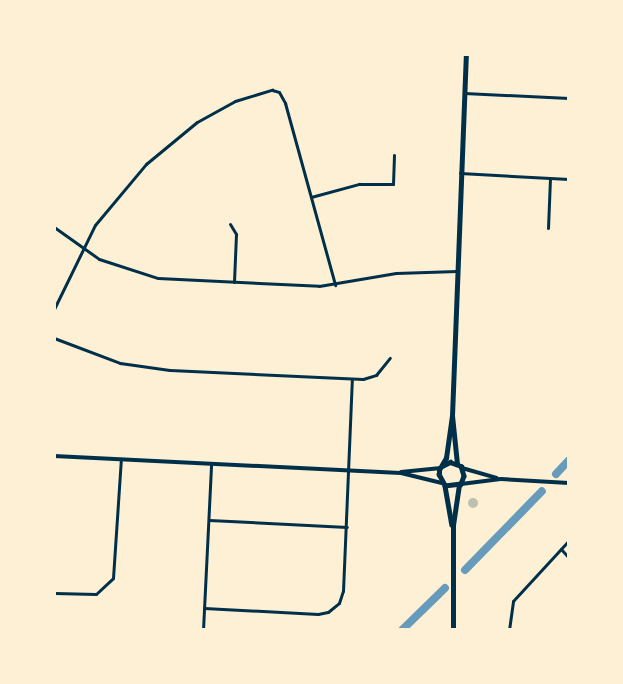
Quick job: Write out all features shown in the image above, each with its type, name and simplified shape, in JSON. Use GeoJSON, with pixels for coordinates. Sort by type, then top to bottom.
{"type":"FeatureCollection","features":[{"type":"Feature","properties":{"kind":"main road"},"geometry":{"type":"LineString","coordinates":[[453,630],[453,525],[462,468],[458,464],[452,416],[466,54]]}},
{"type":"Feature","properties":{"kind":"main road"},"geometry":{"type":"LineString","coordinates":[[452,416],[441,467],[453,525]]}},
{"type":"Feature","properties":{"kind":"main road"},"geometry":{"type":"LineString","coordinates":[[441,467],[458,464]]}},
{"type":"Feature","properties":{"kind":"main road"},"geometry":{"type":"LineString","coordinates":[[443,484],[460,485]]}},
{"type":"Feature","properties":{"kind":"street"},"geometry":{"type":"LineString","coordinates":[[54,309],[81,248],[118,194],[164,147],[235,101],[264,92],[279,92],[335,285]]}},
{"type":"Feature","properties":{"kind":"street"},"geometry":{"type":"LineString","coordinates":[[464,93],[569,98]]}},
{"type":"Feature","properties":{"kind":"street"},"geometry":{"type":"LineString","coordinates":[[311,197],[359,184],[393,184],[394,155]]}},
{"type":"Feature","properties":{"kind":"street"},"geometry":{"type":"LineString","coordinates":[[460,173],[569,179]]}},
{"type":"Feature","properties":{"kind":"street"},"geometry":{"type":"LineString","coordinates":[[548,228],[550,178]]}},
{"type":"Feature","properties":{"kind":"street"},"geometry":{"type":"LineString","coordinates":[[230,224],[236,234],[234,282]]}},
{"type":"Feature","properties":{"kind":"street"},"geometry":{"type":"LineString","coordinates":[[54,227],[81,248],[112,266],[143,275],[234,282],[335,285],[396,273],[457,271]]}},
{"type":"Feature","properties":{"kind":"street"},"geometry":{"type":"LineString","coordinates":[[54,338],[88,353],[138,367],[352,379],[376,375],[390,358]]}},
{"type":"Feature","properties":{"kind":"street"},"geometry":{"type":"LineString","coordinates":[[204,608],[318,614],[336,607],[343,591],[352,379]]}},
{"type":"Feature","properties":{"kind":"street"},"geometry":{"type":"LineString","coordinates":[[54,456],[401,473],[443,484]]}},
{"type":"Feature","properties":{"kind":"street"},"geometry":{"type":"LineString","coordinates":[[54,593],[96,594],[106,588],[115,572],[121,459]]}},
{"type":"Feature","properties":{"kind":"street"},"geometry":{"type":"LineString","coordinates":[[203,630],[211,463]]}},
{"type":"Feature","properties":{"kind":"street"},"geometry":{"type":"LineString","coordinates":[[401,473],[441,467]]}},
{"type":"Feature","properties":{"kind":"street"},"geometry":{"type":"LineString","coordinates":[[462,468],[501,479]]}},
{"type":"Feature","properties":{"kind":"street"},"geometry":{"type":"LineString","coordinates":[[460,485],[501,479],[569,483]]}},
{"type":"Feature","properties":{"kind":"street"},"geometry":{"type":"LineString","coordinates":[[209,520],[347,527]]}},
{"type":"Feature","properties":{"kind":"street"},"geometry":{"type":"LineString","coordinates":[[509,630],[513,601],[569,540]]}},
{"type":"Feature","properties":{"kind":"street"},"geometry":{"type":"LineString","coordinates":[[561,549],[569,558]]}},
{"type":"Feature","properties":{"kind":"building"},"geometry":{"type":"Polygon","coordinates":[[[473,498],[478,503],[473,508],[468,503],[473,498]]]}},
{"type":"Feature","properties":{"kind":"waterway"},"geometry":{"type":"LineString","coordinates":[[556,474],[569,460]]}},
{"type":"Feature","properties":{"kind":"waterway"},"geometry":{"type":"LineString","coordinates":[[465,570],[542,491]]}},
{"type":"Feature","properties":{"kind":"waterway"},"geometry":{"type":"LineString","coordinates":[[402,630],[445,588]]}}]}
